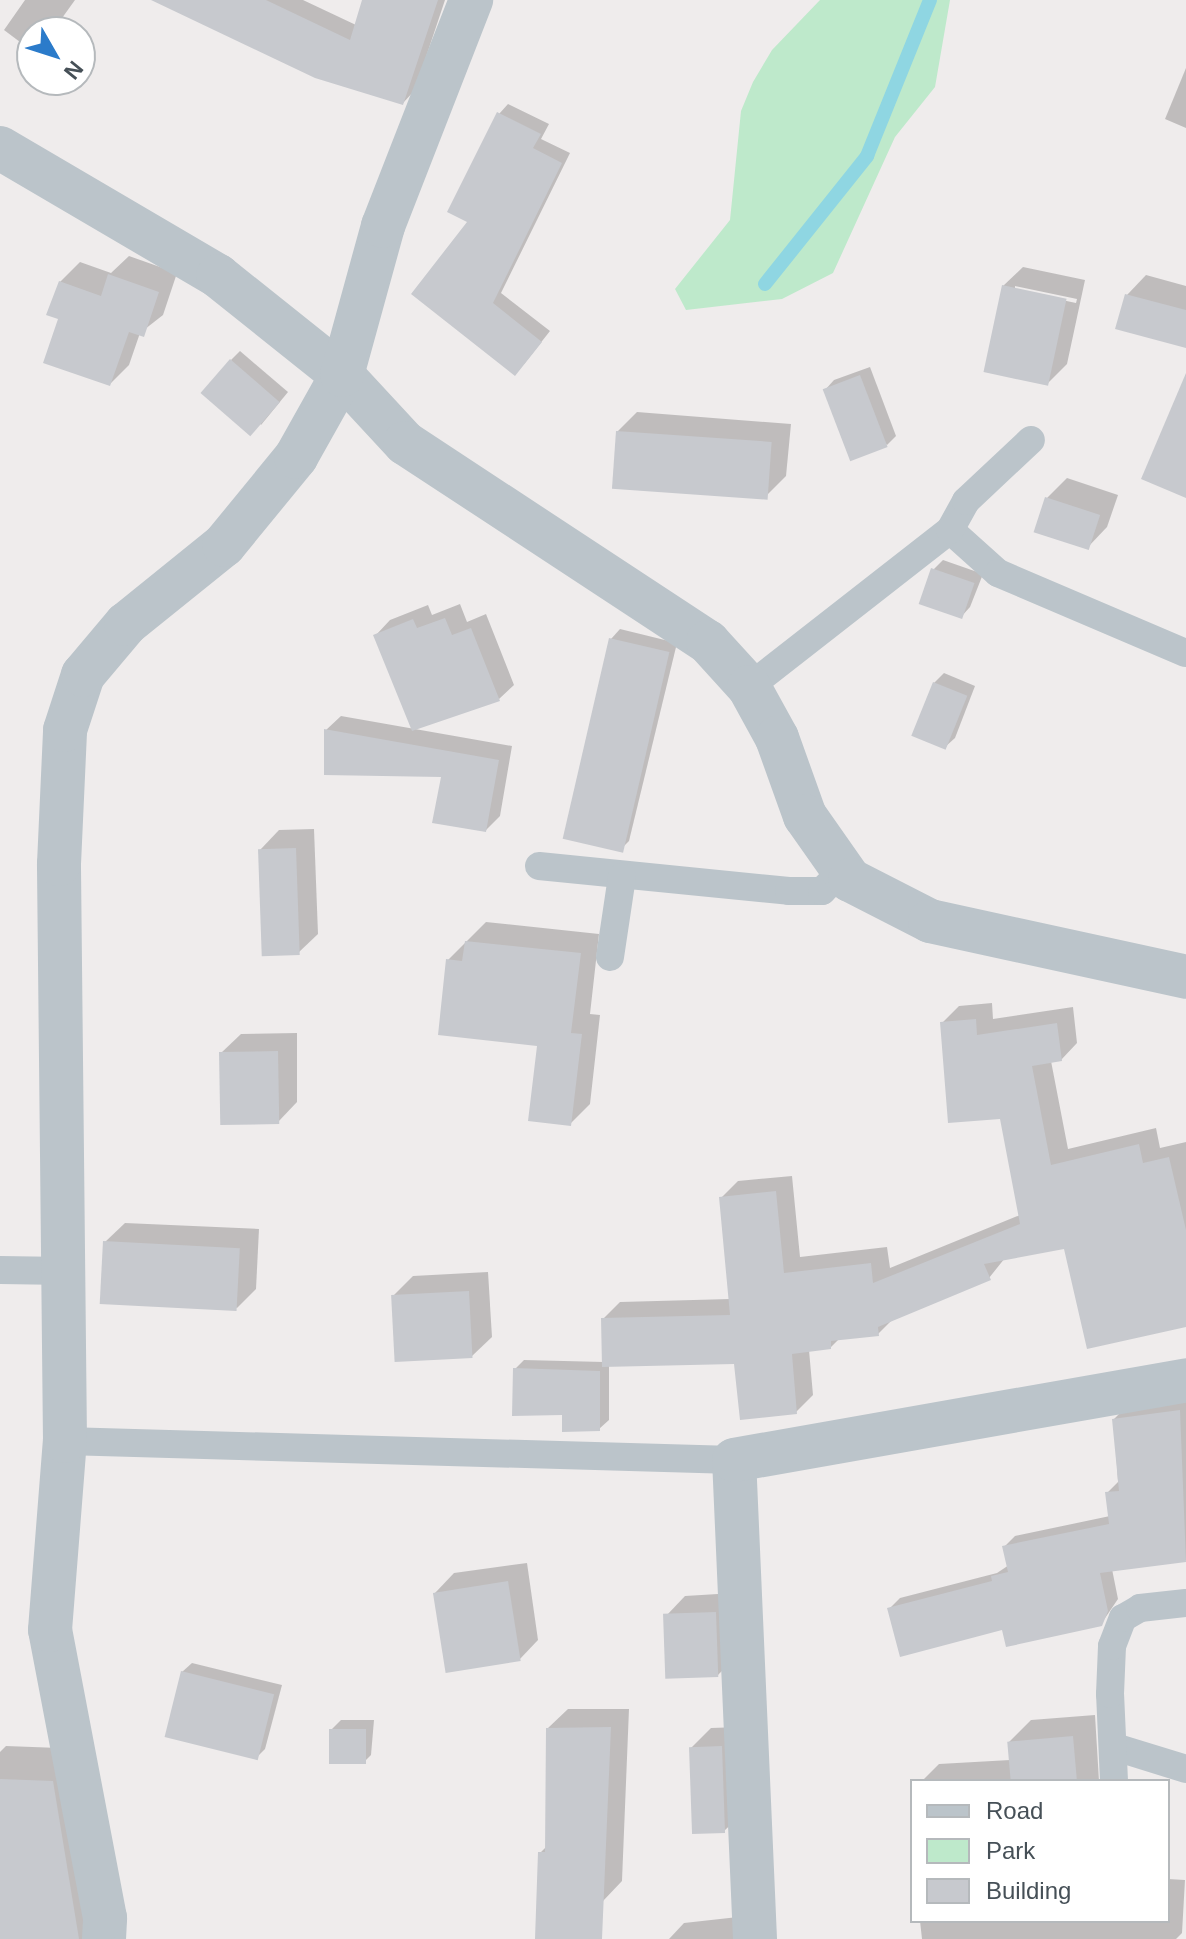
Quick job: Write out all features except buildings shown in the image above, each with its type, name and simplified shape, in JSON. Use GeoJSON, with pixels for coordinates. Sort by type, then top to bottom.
{"type":"FeatureCollection","features":[{"type":"Feature","properties":{"kind":"street"},"geometry":{"type":"LineString","coordinates":[[104,1939],[105,1918],[50,1630],[65,1441],[66,1271],[59,1062],[65,730],[83,675],[126,624],[224,545],[261,503],[296,457],[342,375],[383,226],[471,0]]}},
{"type":"Feature","properties":{"kind":"street"},"geometry":{"type":"LineString","coordinates":[[0,148],[218,276],[342,375],[405,443],[708,642],[749,687],[777,738],[805,816],[850,880],[930,921],[1186,977]]}},
{"type":"Feature","properties":{"kind":"street"},"geometry":{"type":"LineString","coordinates":[[755,1939],[734,1460],[1186,1380]]}},
{"type":"Feature","properties":{"kind":"lane"},"geometry":{"type":"LineString","coordinates":[[749,687],[950,530],[966,501],[1031,440]]}},
{"type":"Feature","properties":{"kind":"lane"},"geometry":{"type":"LineString","coordinates":[[950,530],[998,573],[1186,653]]}},
{"type":"Feature","properties":{"kind":"lane"},"geometry":{"type":"LineString","coordinates":[[539,866],[622,877],[822,891],[843,870]]}},
{"type":"Feature","properties":{"kind":"lane"},"geometry":{"type":"LineString","coordinates":[[610,957],[622,877]]}},
{"type":"Feature","properties":{"kind":"lane"},"geometry":{"type":"LineString","coordinates":[[0,1270],[66,1271]]}},
{"type":"Feature","properties":{"kind":"lane"},"geometry":{"type":"LineString","coordinates":[[65,1441],[734,1460]]}},
{"type":"Feature","properties":{"kind":"lane"},"geometry":{"type":"LineString","coordinates":[[1114,1779],[1112,1646],[1123,1618],[1140,1608],[1186,1603]]}},
{"type":"Feature","properties":{"kind":"lane"},"geometry":{"type":"LineString","coordinates":[[1115,1747],[1186,1769]]}},
{"type":"Feature","properties":{"kind":"green space"},"geometry":{"type":"Polygon","coordinates":[[[820,0],[950,0],[935,87],[895,137],[833,273],[782,299],[686,310],[675,289],[730,220],[741,111],[753,82],[772,50],[820,0]]]}},
{"type":"Feature","properties":{"kind":"waterway"},"geometry":{"type":"LineString","coordinates":[[765,284],[867,156],[930,0]]}}]}
